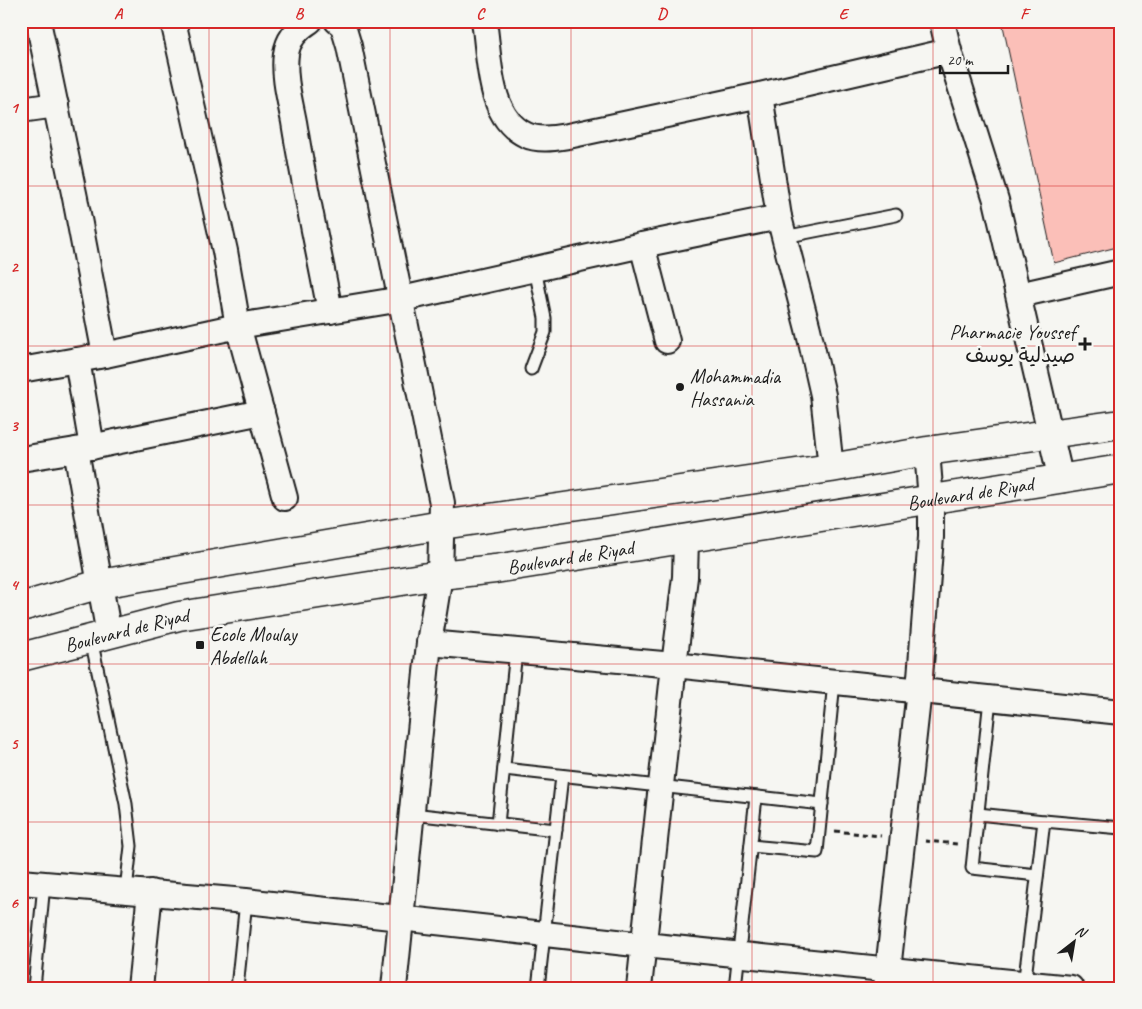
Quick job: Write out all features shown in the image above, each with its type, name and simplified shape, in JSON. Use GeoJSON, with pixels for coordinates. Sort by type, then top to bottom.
{"type":"FeatureCollection","features":[{"type":"Feature","properties":{"kind":"main road"},"geometry":{"type":"LineString","coordinates":[[21,607],[100,584],[442,525],[1121,424]]}},
{"type":"Feature","properties":{"kind":"main road","name":"Boulevard de Riyad"},"geometry":{"type":"LineString","coordinates":[[21,657],[180,616],[440,575],[495,569],[1121,469]]}},
{"type":"Feature","properties":{"kind":"street"},"geometry":{"type":"LineString","coordinates":[[38,21],[105,355]]}},
{"type":"Feature","properties":{"kind":"street"},"geometry":{"type":"LineString","coordinates":[[173,21],[225,251],[238,326],[285,498]]}},
{"type":"Feature","properties":{"kind":"street"},"geometry":{"type":"LineString","coordinates":[[310,21],[301,26],[290,39],[286,54],[286,75],[299,153],[330,311]]}},
{"type":"Feature","properties":{"kind":"street"},"geometry":{"type":"LineString","coordinates":[[337,21],[343,26],[349,46],[442,502],[440,575],[430,643],[394,988]]}},
{"type":"Feature","properties":{"kind":"street"},"geometry":{"type":"LineString","coordinates":[[484,21],[491,78],[496,100],[511,125],[527,136],[547,139],[760,96],[949,51]]}},
{"type":"Feature","properties":{"kind":"street"},"geometry":{"type":"LineString","coordinates":[[942,21],[949,51],[996,200],[1061,480]]}},
{"type":"Feature","properties":{"kind":"street"},"geometry":{"type":"LineString","coordinates":[[760,96],[782,227],[823,395],[831,468]]}},
{"type":"Feature","properties":{"kind":"street"},"geometry":{"type":"LineString","coordinates":[[21,110],[56,105]]}},
{"type":"Feature","properties":{"kind":"street"},"geometry":{"type":"LineString","coordinates":[[21,370],[105,355],[238,326],[402,299],[642,245],[782,227]]}},
{"type":"Feature","properties":{"kind":"street"},"geometry":{"type":"LineString","coordinates":[[642,245],[667,340]]}},
{"type":"Feature","properties":{"kind":"street"},"geometry":{"type":"LineString","coordinates":[[1019,295],[1121,272]]}},
{"type":"Feature","properties":{"kind":"street"},"geometry":{"type":"LineString","coordinates":[[77,360],[84,449],[100,584],[100,637]]}},
{"type":"Feature","properties":{"kind":"street"},"geometry":{"type":"LineString","coordinates":[[21,459],[84,449],[262,412]]}},
{"type":"Feature","properties":{"kind":"street"},"geometry":{"type":"LineString","coordinates":[[887,979],[919,690],[931,537],[931,500],[927,452]]}},
{"type":"Feature","properties":{"kind":"street"},"geometry":{"type":"LineString","coordinates":[[640,988],[685,577],[686,539]]}},
{"type":"Feature","properties":{"kind":"street"},"geometry":{"type":"LineString","coordinates":[[430,643],[674,665],[1121,712]]}},
{"type":"Feature","properties":{"kind":"street"},"geometry":{"type":"LineString","coordinates":[[33,883],[246,901],[739,955],[887,979],[1071,988]]}},
{"type":"Feature","properties":{"kind":"street"},"geometry":{"type":"LineString","coordinates":[[140,988],[150,892]]}},
{"type":"Feature","properties":{"kind":"lane"},"geometry":{"type":"LineString","coordinates":[[782,227],[896,215]]}},
{"type":"Feature","properties":{"kind":"lane"},"geometry":{"type":"LineString","coordinates":[[531,369],[545,332],[545,318],[535,269]]}},
{"type":"Feature","properties":{"kind":"lane"},"geometry":{"type":"LineString","coordinates":[[100,637],[131,846],[126,890]]}},
{"type":"Feature","properties":{"kind":"lane"},"geometry":{"type":"LineString","coordinates":[[498,824],[516,651]]}},
{"type":"Feature","properties":{"kind":"lane"},"geometry":{"type":"LineString","coordinates":[[751,846],[817,852],[834,682]]}},
{"type":"Feature","properties":{"kind":"lane"},"geometry":{"type":"LineString","coordinates":[[990,699],[972,868],[1037,876]]}},
{"type":"Feature","properties":{"kind":"lane"},"geometry":{"type":"LineString","coordinates":[[504,769],[822,804]]}},
{"type":"Feature","properties":{"kind":"lane"},"geometry":{"type":"LineString","coordinates":[[538,988],[562,776]]}},
{"type":"Feature","properties":{"kind":"lane"},"geometry":{"type":"LineString","coordinates":[[735,988],[756,797]]}},
{"type":"Feature","properties":{"kind":"lane"},"geometry":{"type":"LineString","coordinates":[[412,814],[556,830]]}},
{"type":"Feature","properties":{"kind":"lane"},"geometry":{"type":"LineString","coordinates":[[978,814],[1121,828]]}},
{"type":"Feature","properties":{"kind":"lane"},"geometry":{"type":"LineString","coordinates":[[1024,985],[1044,821]]}},
{"type":"Feature","properties":{"kind":"lane"},"geometry":{"type":"LineString","coordinates":[[33,883],[34,988]]}},
{"type":"Feature","properties":{"kind":"lane"},"geometry":{"type":"LineString","coordinates":[[237,988],[246,901]]}},
{"type":"Feature","properties":{"kind":"building"},"geometry":{"type":"Polygon","coordinates":[[[1002,21],[1121,21],[1121,246],[1054,263],[1002,21]]]}},
{"type":"Feature","properties":{"kind":"place","name":"Pharmacie Youssef صيدلية يوسف"},"geometry":{"type":"Point","coordinates":[1085,344]}},
{"type":"Feature","properties":{"kind":"place","name":"Mohammadia Hassania"},"geometry":{"type":"Point","coordinates":[680,387]}},
{"type":"Feature","properties":{"kind":"place","name":"Ecole Moulay Abdellah"},"geometry":{"type":"Point","coordinates":[200,645]}}]}
